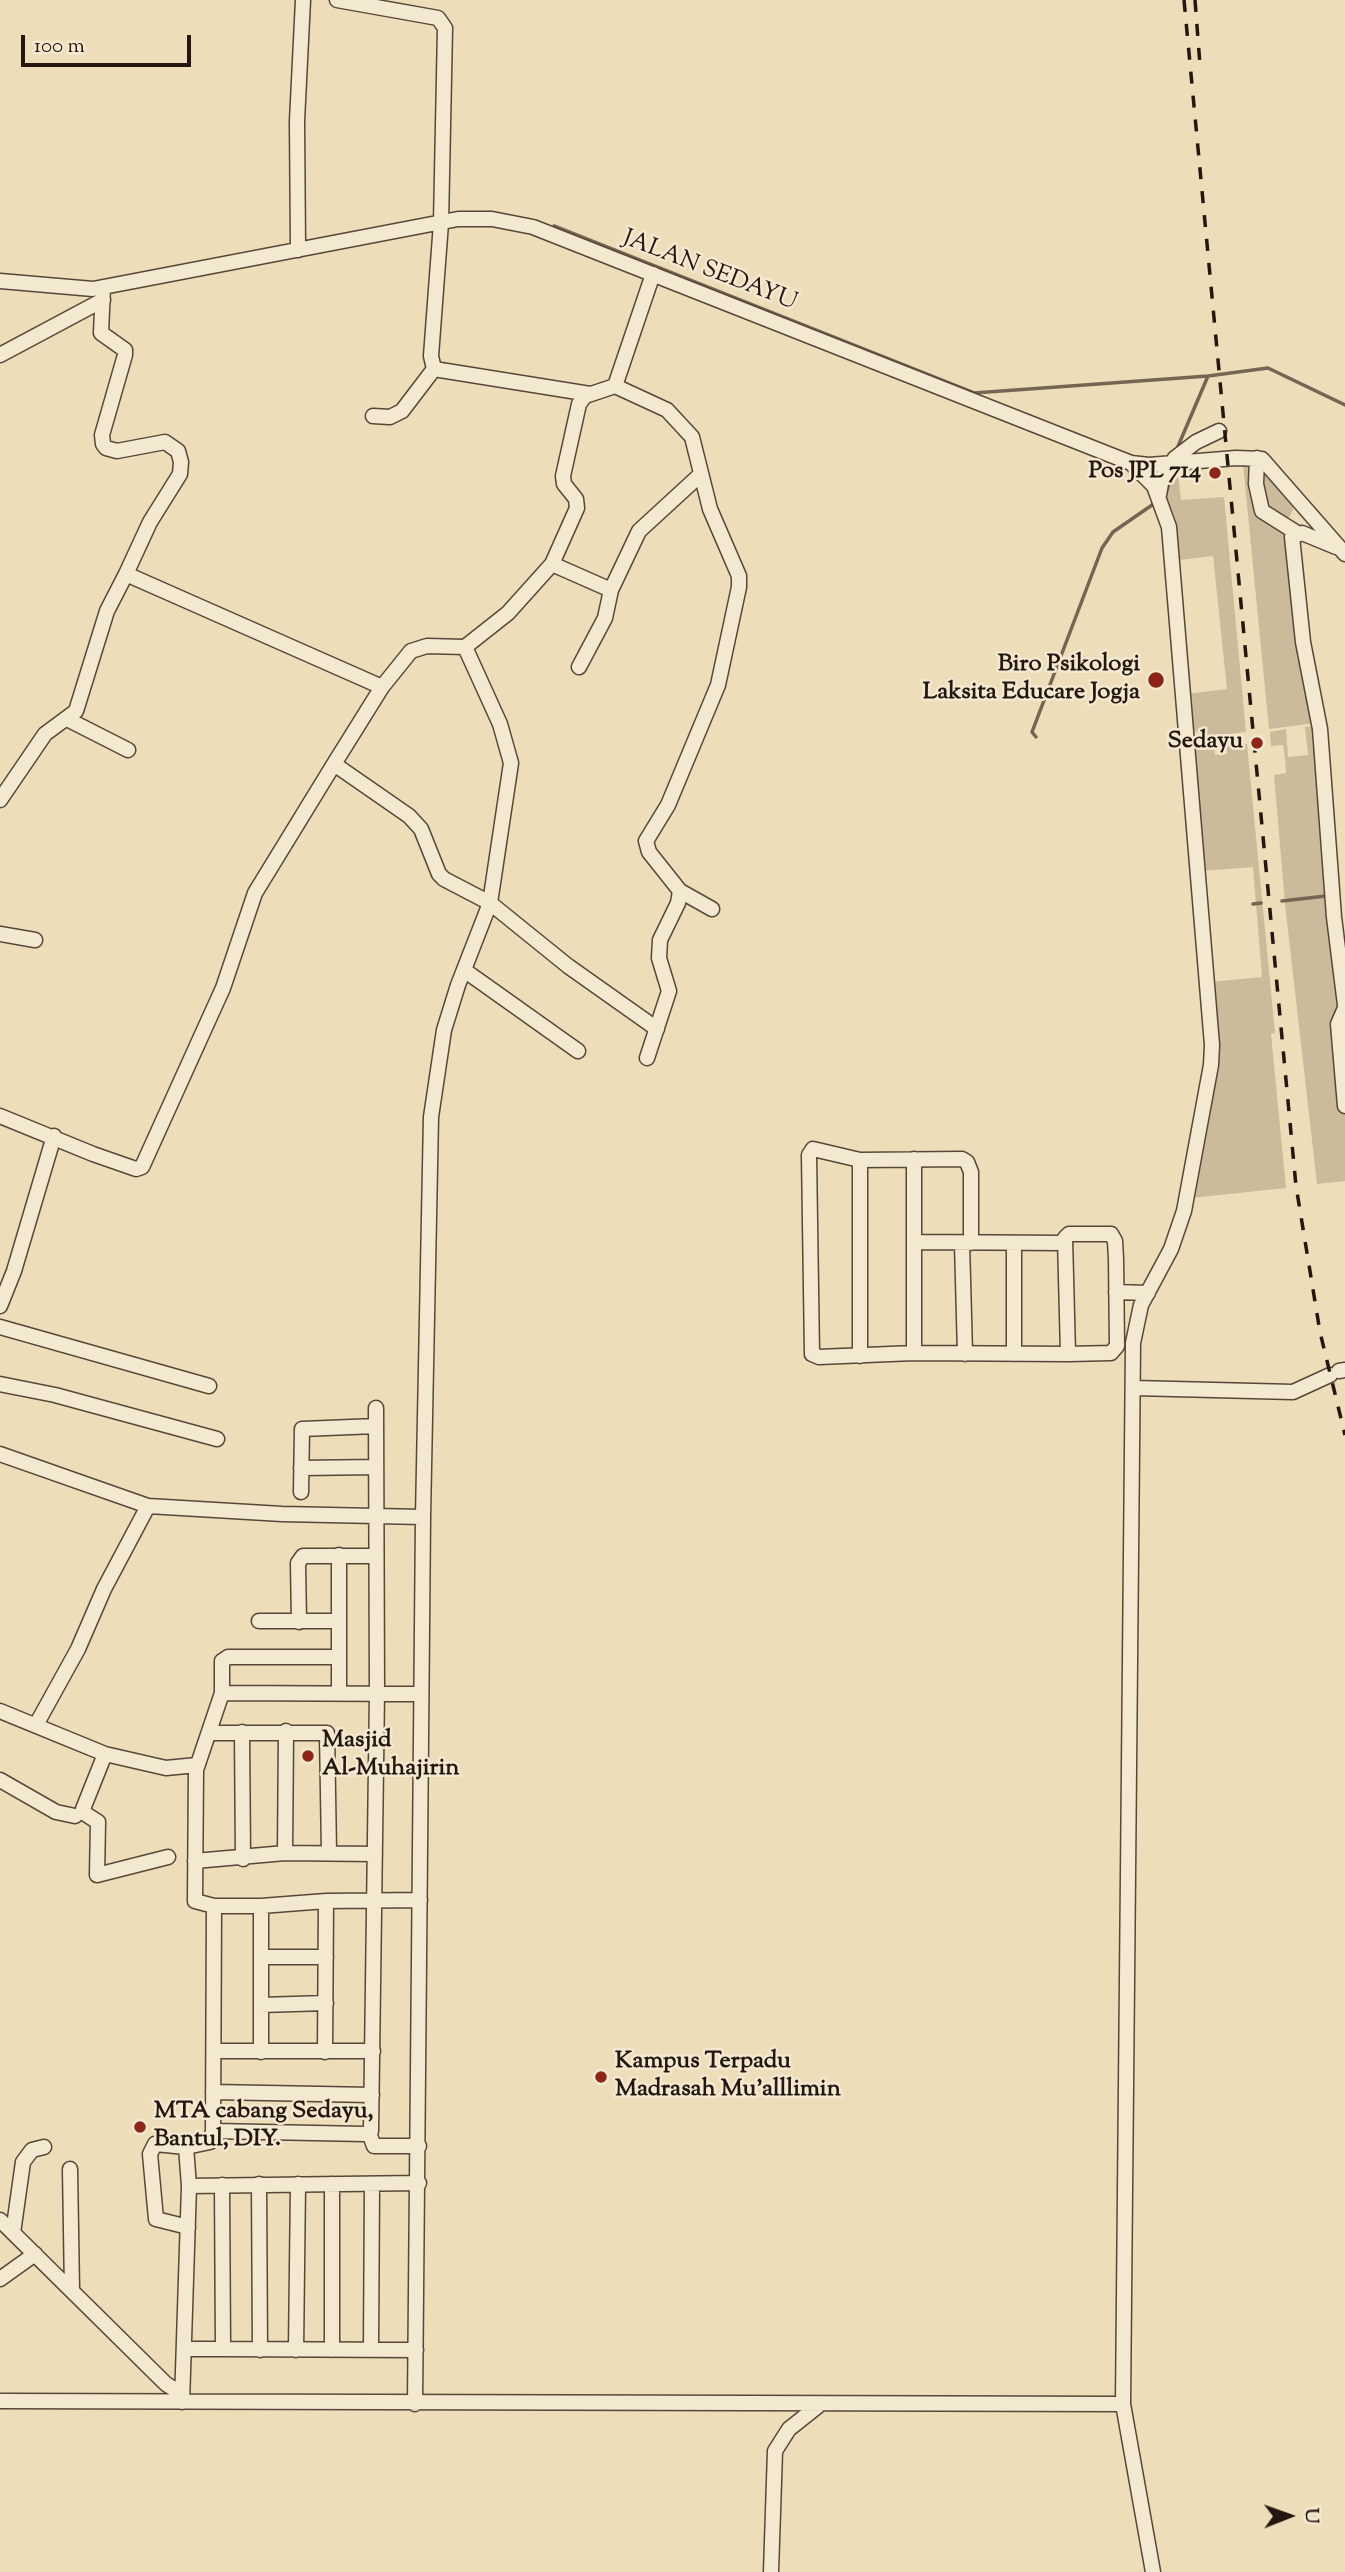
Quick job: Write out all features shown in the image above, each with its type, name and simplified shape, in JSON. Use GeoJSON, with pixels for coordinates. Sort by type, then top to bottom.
{"type":"FeatureCollection","features":[{"type":"Feature","properties":{"kind":"street"},"geometry":{"type":"LineString","coordinates":[[298,250],[297,121],[303,0]]}},
{"type":"Feature","properties":{"kind":"street"},"geometry":{"type":"LineString","coordinates":[[337,0],[438,18],[445,28],[441,223],[431,356],[434,369]]}},
{"type":"Feature","properties":{"kind":"street","name":"JALAN SEDAYU"},"geometry":{"type":"LineString","coordinates":[[0,281],[103,293],[298,250],[441,223],[484,218],[533,227],[1130,463],[1170,464],[1257,458]]}},
{"type":"Feature","properties":{"kind":"street"},"geometry":{"type":"LineString","coordinates":[[615,386],[653,274]]}},
{"type":"Feature","properties":{"kind":"street"},"geometry":{"type":"LineString","coordinates":[[0,355],[103,293]]}},
{"type":"Feature","properties":{"kind":"street"},"geometry":{"type":"LineString","coordinates":[[0,800],[44,734],[76,711],[107,611],[150,522],[180,474],[178,451],[165,442],[117,451],[106,449],[103,444],[102,435],[125,352],[101,333],[103,293]]}},
{"type":"Feature","properties":{"kind":"street"},"geometry":{"type":"LineString","coordinates":[[434,369],[590,394]]}},
{"type":"Feature","properties":{"kind":"street"},"geometry":{"type":"LineString","coordinates":[[373,416],[390,417],[402,411],[434,369]]}},
{"type":"Feature","properties":{"kind":"street"},"geometry":{"type":"LineString","coordinates":[[0,1116],[136,1169],[145,1164],[223,988],[255,893],[382,687],[415,649],[469,643],[508,613],[552,564],[577,508],[576,499],[564,484],[563,476],[579,404],[590,394],[615,386],[667,410],[681,422],[697,450],[700,475],[710,509],[739,576],[739,594],[718,685],[668,806],[646,841],[649,852],[680,891],[712,909]]}},
{"type":"Feature","properties":{"kind":"street"},"geometry":{"type":"LineString","coordinates":[[1159,495],[1162,478],[1170,464],[1188,448],[1219,431]]}},
{"type":"Feature","properties":{"kind":"street"},"geometry":{"type":"LineString","coordinates":[[1257,458],[1269,465],[1343,551],[1308,534],[1297,533],[1262,511],[1256,484],[1257,458]]}},
{"type":"Feature","properties":{"kind":"street"},"geometry":{"type":"LineString","coordinates":[[1130,463],[1149,478],[1159,495],[1169,527],[1212,1045],[1211,1065],[1184,1211],[1171,1249],[1138,1315],[1133,1343],[1123,2404],[1153,2572]]}},
{"type":"Feature","properties":{"kind":"street"},"geometry":{"type":"LineString","coordinates":[[579,667],[606,618],[611,590],[639,531],[700,475]]}},
{"type":"Feature","properties":{"kind":"street"},"geometry":{"type":"LineString","coordinates":[[1297,533],[1292,544],[1303,642],[1320,729],[1334,916],[1345,1007],[1338,1024],[1345,1106]]}},
{"type":"Feature","properties":{"kind":"street"},"geometry":{"type":"LineString","coordinates":[[552,564],[611,590]]}},
{"type":"Feature","properties":{"kind":"street"},"geometry":{"type":"LineString","coordinates":[[127,573],[382,687]]}},
{"type":"Feature","properties":{"kind":"street"},"geometry":{"type":"LineString","coordinates":[[415,2404],[423,1517],[432,1102],[444,1030],[491,903],[511,763],[500,724],[469,643]]}},
{"type":"Feature","properties":{"kind":"street"},"geometry":{"type":"LineString","coordinates":[[67,719],[128,750]]}},
{"type":"Feature","properties":{"kind":"street"},"geometry":{"type":"LineString","coordinates":[[334,764],[409,816],[421,829],[439,874],[491,903],[568,966],[651,1026]]}},
{"type":"Feature","properties":{"kind":"street"},"geometry":{"type":"LineString","coordinates":[[648,1058],[651,1026],[669,991],[659,958],[660,940],[678,903],[680,891]]}},
{"type":"Feature","properties":{"kind":"street"},"geometry":{"type":"LineString","coordinates":[[0,934],[35,940]]}},
{"type":"Feature","properties":{"kind":"street"},"geometry":{"type":"LineString","coordinates":[[464,970],[578,1051]]}},
{"type":"Feature","properties":{"kind":"street"},"geometry":{"type":"LineString","coordinates":[[0,1306],[14,1271],[54,1136]]}},
{"type":"Feature","properties":{"kind":"street"},"geometry":{"type":"LineString","coordinates":[[965,1354],[966,1242],[971,1172],[967,1162],[962,1159],[860,1160],[817,1149],[809,1155],[810,1349],[819,1357],[914,1353],[965,1354],[1014,1354],[1068,1354],[1106,1354],[1115,1350],[1116,1316],[1114,1237],[1107,1233],[1069,1234],[1064,1243],[1068,1354]]}},
{"type":"Feature","properties":{"kind":"street"},"geometry":{"type":"LineString","coordinates":[[914,1159],[914,1353]]}},
{"type":"Feature","properties":{"kind":"street"},"geometry":{"type":"LineString","coordinates":[[860,1160],[860,1356]]}},
{"type":"Feature","properties":{"kind":"street"},"geometry":{"type":"LineString","coordinates":[[914,1242],[1064,1243]]}},
{"type":"Feature","properties":{"kind":"street"},"geometry":{"type":"LineString","coordinates":[[1014,1243],[1014,1354]]}},
{"type":"Feature","properties":{"kind":"street"},"geometry":{"type":"LineString","coordinates":[[1116,1292],[1148,1293]]}},
{"type":"Feature","properties":{"kind":"street"},"geometry":{"type":"LineString","coordinates":[[1116,1316],[1138,1315]]}},
{"type":"Feature","properties":{"kind":"street"},"geometry":{"type":"LineString","coordinates":[[0,1327],[209,1386]]}},
{"type":"Feature","properties":{"kind":"street"},"geometry":{"type":"LineString","coordinates":[[1134,1388],[1293,1392],[1338,1372]]}},
{"type":"Feature","properties":{"kind":"street"},"geometry":{"type":"LineString","coordinates":[[0,1384],[55,1395],[218,1439]]}},
{"type":"Feature","properties":{"kind":"street"},"geometry":{"type":"LineString","coordinates":[[376,1408],[377,1693],[373,2052],[369,2133],[374,2146],[419,2146]]}},
{"type":"Feature","properties":{"kind":"street"},"geometry":{"type":"LineString","coordinates":[[302,1492],[301,1432],[305,1428],[376,1426]]}},
{"type":"Feature","properties":{"kind":"street"},"geometry":{"type":"LineString","coordinates":[[0,1454],[148,1506],[282,1514],[423,1517]]}},
{"type":"Feature","properties":{"kind":"street"},"geometry":{"type":"LineString","coordinates":[[301,1468],[376,1467]]}},
{"type":"Feature","properties":{"kind":"street"},"geometry":{"type":"LineString","coordinates":[[36,1725],[78,1649],[104,1589],[148,1506]]}},
{"type":"Feature","properties":{"kind":"street"},"geometry":{"type":"LineString","coordinates":[[299,1622],[300,1559],[307,1554],[376,1556]]}},
{"type":"Feature","properties":{"kind":"street"},"geometry":{"type":"LineString","coordinates":[[339,1555],[339,1692]]}},
{"type":"Feature","properties":{"kind":"street"},"geometry":{"type":"LineString","coordinates":[[259,1621],[338,1621]]}},
{"type":"Feature","properties":{"kind":"street"},"geometry":{"type":"LineString","coordinates":[[338,1657],[228,1657],[221,1665],[222,1693],[197,1765],[195,1900],[214,1906],[261,1906],[326,1901],[421,1900]]}},
{"type":"Feature","properties":{"kind":"street"},"geometry":{"type":"LineString","coordinates":[[222,1693],[421,1694]]}},
{"type":"Feature","properties":{"kind":"street"},"geometry":{"type":"LineString","coordinates":[[0,1711],[105,1754],[166,1769],[197,1765]]}},
{"type":"Feature","properties":{"kind":"street"},"geometry":{"type":"LineString","coordinates":[[210,1733],[286,1731],[325,1732],[329,1735],[329,1852]]}},
{"type":"Feature","properties":{"kind":"street"},"geometry":{"type":"LineString","coordinates":[[285,1853],[286,1731]]}},
{"type":"Feature","properties":{"kind":"street"},"geometry":{"type":"LineString","coordinates":[[242,1732],[243,1859]]}},
{"type":"Feature","properties":{"kind":"street"},"geometry":{"type":"LineString","coordinates":[[105,1754],[83,1812],[98,1822],[97,1875],[169,1857]]}},
{"type":"Feature","properties":{"kind":"street"},"geometry":{"type":"LineString","coordinates":[[0,1780],[56,1812],[75,1816]]}},
{"type":"Feature","properties":{"kind":"street"},"geometry":{"type":"LineString","coordinates":[[195,1861],[243,1859],[285,1853],[375,1854]]}},
{"type":"Feature","properties":{"kind":"street"},"geometry":{"type":"LineString","coordinates":[[325,2052],[326,1901]]}},
{"type":"Feature","properties":{"kind":"street"},"geometry":{"type":"LineString","coordinates":[[188,2227],[156,2220],[150,2154],[155,2144],[186,2147],[210,2142],[213,2131],[214,1906]]}},
{"type":"Feature","properties":{"kind":"street"},"geometry":{"type":"LineString","coordinates":[[261,1906],[261,2052]]}},
{"type":"Feature","properties":{"kind":"street"},"geometry":{"type":"LineString","coordinates":[[261,1957],[326,1957]]}},
{"type":"Feature","properties":{"kind":"street"},"geometry":{"type":"LineString","coordinates":[[261,2005],[326,2003]]}},
{"type":"Feature","properties":{"kind":"street"},"geometry":{"type":"LineString","coordinates":[[214,2051],[373,2052]]}},
{"type":"Feature","properties":{"kind":"street"},"geometry":{"type":"LineString","coordinates":[[213,2092],[372,2095]]}},
{"type":"Feature","properties":{"kind":"street"},"geometry":{"type":"LineString","coordinates":[[213,2131],[369,2133]]}},
{"type":"Feature","properties":{"kind":"street"},"geometry":{"type":"LineString","coordinates":[[13,2233],[23,2162],[32,2150],[44,2147]]}},
{"type":"Feature","properties":{"kind":"street"},"geometry":{"type":"LineString","coordinates":[[182,2398],[189,2186],[186,2147]]}},
{"type":"Feature","properties":{"kind":"street"},"geometry":{"type":"LineString","coordinates":[[70,2169],[72,2290]]}},
{"type":"Feature","properties":{"kind":"street"},"geometry":{"type":"LineString","coordinates":[[189,2186],[419,2183]]}},
{"type":"Feature","properties":{"kind":"street"},"geometry":{"type":"LineString","coordinates":[[259,2184],[260,2350]]}},
{"type":"Feature","properties":{"kind":"street"},"geometry":{"type":"LineString","coordinates":[[296,2350],[298,2184]]}},
{"type":"Feature","properties":{"kind":"street"},"geometry":{"type":"LineString","coordinates":[[331,2350],[332,2184]]}},
{"type":"Feature","properties":{"kind":"street"},"geometry":{"type":"LineString","coordinates":[[371,2349],[372,2184]]}},
{"type":"Feature","properties":{"kind":"street"},"geometry":{"type":"LineString","coordinates":[[222,2185],[223,2349]]}},
{"type":"Feature","properties":{"kind":"street"},"geometry":{"type":"LineString","coordinates":[[0,2220],[182,2398]]}},
{"type":"Feature","properties":{"kind":"street"},"geometry":{"type":"LineString","coordinates":[[0,2278],[34,2254]]}},
{"type":"Feature","properties":{"kind":"street"},"geometry":{"type":"LineString","coordinates":[[185,2349],[416,2350]]}},
{"type":"Feature","properties":{"kind":"street"},"geometry":{"type":"LineString","coordinates":[[0,2401],[182,2398],[415,2404],[1123,2404]]}},
{"type":"Feature","properties":{"kind":"street"},"geometry":{"type":"LineString","coordinates":[[771,2572],[775,2451],[789,2428],[817,2406]]}},
{"type":"Feature","properties":{"kind":"shaded area"},"geometry":{"type":"Polygon","coordinates":[[[1243,464],[1251,464],[1259,515],[1289,538],[1316,723],[1269,729],[1243,464]]]}},
{"type":"Feature","properties":{"kind":"shaded area"},"geometry":{"type":"Polygon","coordinates":[[[1260,467],[1296,504],[1286,523],[1267,508],[1260,467]]]}},
{"type":"Feature","properties":{"kind":"shaded area"},"geometry":{"type":"Polygon","coordinates":[[[1170,473],[1178,473],[1181,500],[1224,497],[1246,732],[1205,737],[1189,727],[1186,694],[1227,689],[1213,556],[1179,560],[1176,521],[1164,492],[1170,473]]]}},
{"type":"Feature","properties":{"kind":"shaded area"},"geometry":{"type":"Polygon","coordinates":[[[1316,726],[1345,1016],[1345,1181],[1317,1184],[1285,904],[1274,775],[1286,773],[1285,758],[1283,745],[1271,746],[1270,732],[1286,729],[1288,757],[1308,755],[1305,727],[1316,726]]]}},
{"type":"Feature","properties":{"kind":"shaded area"},"geometry":{"type":"Polygon","coordinates":[[[1213,739],[1215,755],[1227,754],[1226,746],[1247,744],[1275,1033],[1271,1034],[1286,1188],[1191,1198],[1215,1064],[1211,982],[1262,977],[1253,867],[1201,871],[1191,755],[1205,740],[1213,739]]]}},
{"type":"Feature","properties":{"kind":"waterway"},"geometry":{"type":"LineString","coordinates":[[554,226],[974,393],[1208,376],[1268,368],[1345,405]]}},
{"type":"Feature","properties":{"kind":"waterway"},"geometry":{"type":"LineString","coordinates":[[1176,451],[1208,376]]}},
{"type":"Feature","properties":{"kind":"waterway"},"geometry":{"type":"LineString","coordinates":[[1166,493],[1172,472]]}},
{"type":"Feature","properties":{"kind":"waterway"},"geometry":{"type":"LineString","coordinates":[[1036,737],[1032,732],[1102,548],[1113,532],[1155,503]]}},
{"type":"Feature","properties":{"kind":"waterway"},"geometry":{"type":"LineString","coordinates":[[1282,901],[1326,896]]}},
{"type":"Feature","properties":{"kind":"waterway"},"geometry":{"type":"LineString","coordinates":[[1253,904],[1261,903]]}},
{"type":"Feature","properties":{"kind":"railway"},"geometry":{"type":"LineString","coordinates":[[1184,0],[1296,1186],[1320,1332],[1345,1435]]}},
{"type":"Feature","properties":{"kind":"railway"},"geometry":{"type":"LineString","coordinates":[[1195,0],[1200,65]]}},
{"type":"Feature","properties":{"kind":"place","name":"Pos JPL 714"},"geometry":{"type":"Point","coordinates":[1215,473]}},
{"type":"Feature","properties":{"kind":"place","name":"Biro Psikologi Laksita Educare Jogja"},"geometry":{"type":"Point","coordinates":[1156,680]}},
{"type":"Feature","properties":{"kind":"place","name":"Sedayu"},"geometry":{"type":"Point","coordinates":[1257,743]}},
{"type":"Feature","properties":{"kind":"place","name":"Masjid Al-Muhajirin"},"geometry":{"type":"Point","coordinates":[308,1756]}},
{"type":"Feature","properties":{"kind":"place","name":"Kampus Terpadu Madrasah Mu'alllimin"},"geometry":{"type":"Point","coordinates":[601,2077]}},
{"type":"Feature","properties":{"kind":"place","name":"MTA cabang Sedayu, Bantul, DIY."},"geometry":{"type":"Point","coordinates":[140,2127]}}]}
